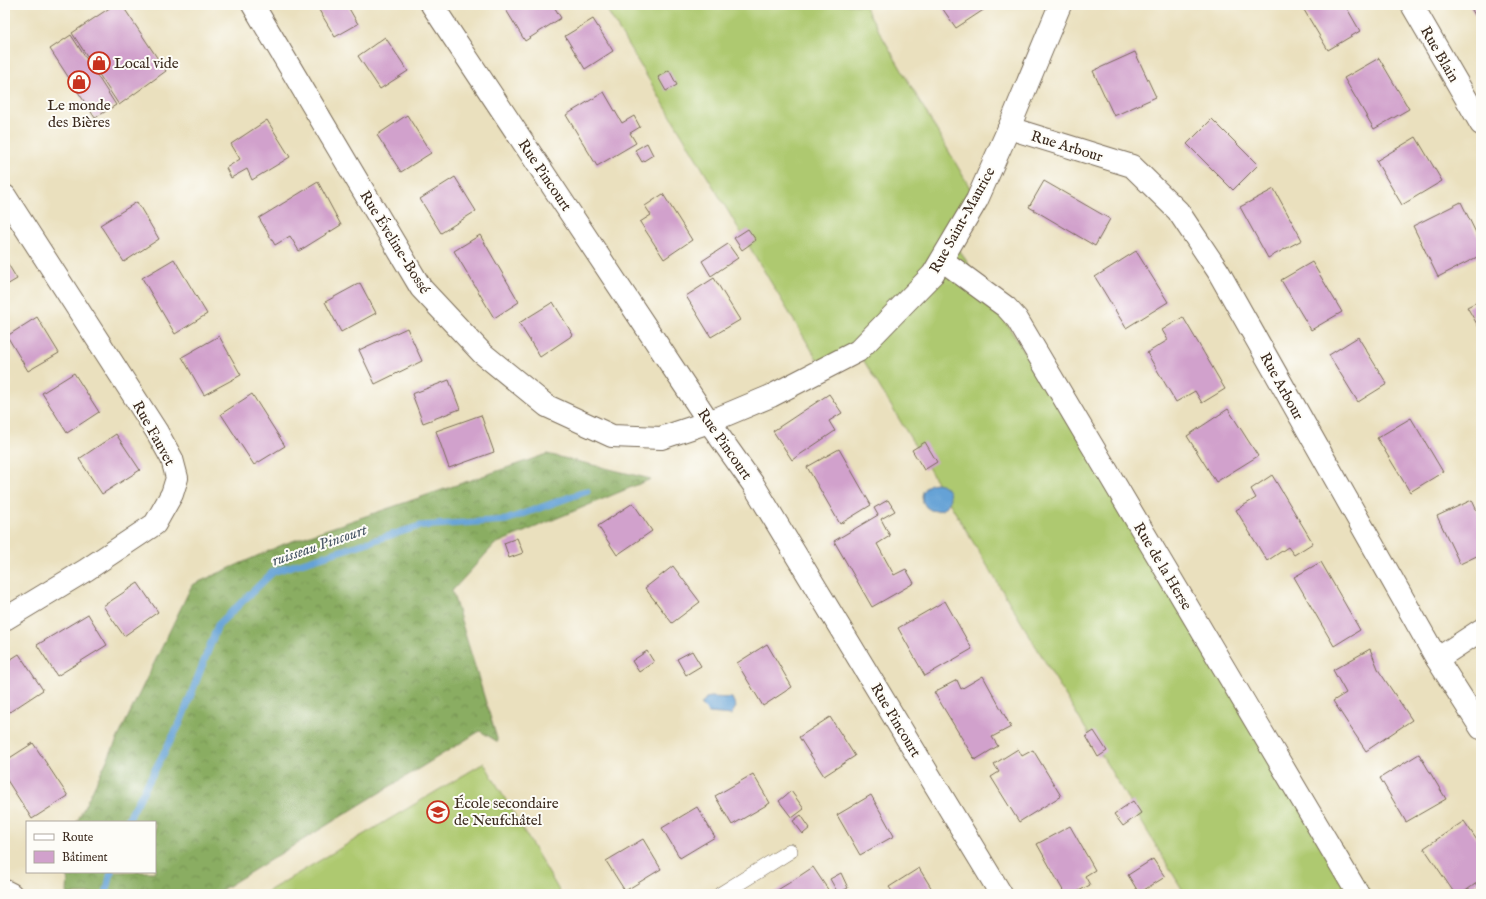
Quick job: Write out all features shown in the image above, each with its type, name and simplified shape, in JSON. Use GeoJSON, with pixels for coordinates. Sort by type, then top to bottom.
{"type":"FeatureCollection","features":[{"type":"Feature","properties":{"kind":"street","name":"Rue Éveline-Bossé"},"geometry":{"type":"LineString","coordinates":[[253,5],[421,288],[482,353],[547,406],[612,436],[661,438],[709,422]]}},
{"type":"Feature","properties":{"kind":"street","name":"Rue Pincourt"},"geometry":{"type":"LineString","coordinates":[[432,5],[709,422],[753,484],[1001,894]]}},
{"type":"Feature","properties":{"kind":"street","name":"Rue Saint-Maurice"},"geometry":{"type":"LineString","coordinates":[[709,422],[771,396],[858,351],[934,274],[977,200],[1009,128],[1060,5]]}},
{"type":"Feature","properties":{"kind":"street","name":"Rue Blain"},"geometry":{"type":"LineString","coordinates":[[1412,5],[1481,124]]}},
{"type":"Feature","properties":{"kind":"street","name":"Rue Arbour"},"geometry":{"type":"LineString","coordinates":[[1009,128],[1132,166],[1178,211],[1218,271],[1437,659],[1481,728]]}},
{"type":"Feature","properties":{"kind":"street","name":"Rue Fauvet"},"geometry":{"type":"LineString","coordinates":[[5,196],[157,432],[172,459],[177,478],[172,494],[155,524],[86,570],[5,619]]}},
{"type":"Feature","properties":{"kind":"street","name":"Rue de la Herse"},"geometry":{"type":"LineString","coordinates":[[942,260],[1006,307],[1017,319],[1358,894]]}},
{"type":"Feature","properties":{"kind":"street"},"geometry":{"type":"LineString","coordinates":[[1437,659],[1481,630]]}},
{"type":"Feature","properties":{"kind":"street"},"geometry":{"type":"LineString","coordinates":[[5,891],[11,894]]}},
{"type":"Feature","properties":{"kind":"lane"},"geometry":{"type":"LineString","coordinates":[[721,894],[790,851]]}},
{"type":"Feature","properties":{"kind":"green space"},"geometry":{"type":"Polygon","coordinates":[[[604,5],[864,5],[977,200],[953,240],[1371,894],[1185,894],[858,351],[823,369],[604,5]]]}},
{"type":"Feature","properties":{"kind":"green space"},"geometry":{"type":"Polygon","coordinates":[[[547,454],[651,479],[495,544],[452,591],[498,742],[480,731],[215,894],[67,894],[68,873],[156,873],[156,821],[77,821],[192,585],[284,544],[547,454]]]}},
{"type":"Feature","properties":{"kind":"green space","name":"École secondaire de Neufchâtel"},"geometry":{"type":"Polygon","coordinates":[[[484,763],[561,894],[265,893],[484,763]]]}},
{"type":"Feature","properties":{"kind":"water"},"geometry":{"type":"Polygon","coordinates":[[[936,483],[946,487],[950,497],[946,507],[936,511],[926,507],[922,497],[926,487],[936,483]]]}},
{"type":"Feature","properties":{"kind":"water"},"geometry":{"type":"Polygon","coordinates":[[[706,698],[732,698],[736,707],[731,715],[709,713],[701,705],[706,698]]]}},
{"type":"Feature","properties":{"kind":"building"},"geometry":{"type":"Polygon","coordinates":[[[114,5],[122,5],[166,71],[119,105],[72,33],[114,5]]]}},
{"type":"Feature","properties":{"kind":"building"},"geometry":{"type":"Polygon","coordinates":[[[316,5],[347,5],[358,24],[335,37],[316,5]]]}},
{"type":"Feature","properties":{"kind":"building"},"geometry":{"type":"Polygon","coordinates":[[[503,5],[553,5],[561,18],[525,41],[503,5]]]}},
{"type":"Feature","properties":{"kind":"building"},"geometry":{"type":"Polygon","coordinates":[[[940,5],[991,5],[956,28],[940,5]]]}},
{"type":"Feature","properties":{"kind":"building"},"geometry":{"type":"Polygon","coordinates":[[[1301,5],[1345,5],[1360,31],[1328,50],[1301,5]]]}},
{"type":"Feature","properties":{"kind":"building"},"geometry":{"type":"Polygon","coordinates":[[[1469,5],[1481,5],[1481,25],[1469,5]]]}},
{"type":"Feature","properties":{"kind":"building"},"geometry":{"type":"Polygon","coordinates":[[[593,19],[613,51],[585,69],[565,36],[593,19]]]}},
{"type":"Feature","properties":{"kind":"building"},"geometry":{"type":"Polygon","coordinates":[[[71,35],[116,105],[95,118],[50,49],[71,35]]]}},
{"type":"Feature","properties":{"kind":"building"},"geometry":{"type":"Polygon","coordinates":[[[385,37],[408,71],[380,89],[358,56],[385,37]]]}},
{"type":"Feature","properties":{"kind":"building"},"geometry":{"type":"Polygon","coordinates":[[[1135,52],[1156,97],[1114,116],[1093,71],[1135,52]]]}},
{"type":"Feature","properties":{"kind":"building"},"geometry":{"type":"Polygon","coordinates":[[[1379,58],[1409,109],[1374,129],[1344,78],[1379,58]]]}},
{"type":"Feature","properties":{"kind":"building"},"geometry":{"type":"Polygon","coordinates":[[[669,70],[677,85],[666,91],[658,77],[669,70]]]}},
{"type":"Feature","properties":{"kind":"building"},"geometry":{"type":"Polygon","coordinates":[[[604,92],[622,123],[634,116],[640,127],[630,133],[636,143],[597,166],[566,115],[604,92]]]}},
{"type":"Feature","properties":{"kind":"building"},"geometry":{"type":"Polygon","coordinates":[[[407,115],[431,153],[401,172],[377,135],[407,115]]]}},
{"type":"Feature","properties":{"kind":"building"},"geometry":{"type":"Polygon","coordinates":[[[1212,119],[1258,165],[1233,190],[1187,144],[1212,119]]]}},
{"type":"Feature","properties":{"kind":"building"},"geometry":{"type":"Polygon","coordinates":[[[267,120],[290,157],[252,180],[247,169],[231,178],[226,168],[240,159],[231,144],[267,120]]]}},
{"type":"Feature","properties":{"kind":"building"},"geometry":{"type":"Polygon","coordinates":[[[1416,137],[1442,181],[1402,205],[1376,161],[1416,137]]]}},
{"type":"Feature","properties":{"kind":"building"},"geometry":{"type":"Polygon","coordinates":[[[647,143],[653,155],[642,162],[635,150],[647,143]]]}},
{"type":"Feature","properties":{"kind":"building"},"geometry":{"type":"Polygon","coordinates":[[[455,177],[476,211],[441,233],[420,199],[455,177]]]}},
{"type":"Feature","properties":{"kind":"building"},"geometry":{"type":"Polygon","coordinates":[[[1044,181],[1110,219],[1095,246],[1029,207],[1044,181]]]}},
{"type":"Feature","properties":{"kind":"building"},"geometry":{"type":"Polygon","coordinates":[[[318,182],[341,225],[299,251],[290,236],[275,245],[259,218],[318,182]]]}},
{"type":"Feature","properties":{"kind":"building"},"geometry":{"type":"Polygon","coordinates":[[[1274,189],[1302,240],[1268,258],[1240,207],[1274,189]]]}},
{"type":"Feature","properties":{"kind":"building"},"geometry":{"type":"Polygon","coordinates":[[[663,194],[692,240],[664,259],[640,222],[651,215],[645,206],[663,194]]]}},
{"type":"Feature","properties":{"kind":"building"},"geometry":{"type":"Polygon","coordinates":[[[137,202],[159,239],[124,262],[100,225],[137,202]]]}},
{"type":"Feature","properties":{"kind":"building"},"geometry":{"type":"Polygon","coordinates":[[[1461,202],[1481,243],[1481,255],[1438,277],[1413,226],[1461,202]]]}},
{"type":"Feature","properties":{"kind":"building"},"geometry":{"type":"Polygon","coordinates":[[[748,229],[756,240],[742,250],[734,238],[748,229]]]}},
{"type":"Feature","properties":{"kind":"building"},"geometry":{"type":"Polygon","coordinates":[[[480,235],[519,302],[494,318],[454,251],[480,235]]]}},
{"type":"Feature","properties":{"kind":"building"},"geometry":{"type":"Polygon","coordinates":[[[728,244],[738,258],[711,276],[702,261],[728,244]]]}},
{"type":"Feature","properties":{"kind":"building"},"geometry":{"type":"Polygon","coordinates":[[[1136,251],[1168,302],[1126,328],[1095,277],[1136,251]]]}},
{"type":"Feature","properties":{"kind":"building"},"geometry":{"type":"Polygon","coordinates":[[[5,259],[17,279],[5,286],[5,259]]]}},
{"type":"Feature","properties":{"kind":"building"},"geometry":{"type":"Polygon","coordinates":[[[174,259],[207,314],[175,334],[142,278],[174,259]]]}},
{"type":"Feature","properties":{"kind":"building"},"geometry":{"type":"Polygon","coordinates":[[[1312,262],[1342,312],[1311,330],[1281,280],[1312,262]]]}},
{"type":"Feature","properties":{"kind":"building"},"geometry":{"type":"Polygon","coordinates":[[[714,278],[740,320],[711,337],[686,296],[714,278]]]}},
{"type":"Feature","properties":{"kind":"building"},"geometry":{"type":"Polygon","coordinates":[[[360,283],[376,313],[341,332],[325,302],[360,283]]]}},
{"type":"Feature","properties":{"kind":"building"},"geometry":{"type":"Polygon","coordinates":[[[1481,300],[1481,331],[1467,307],[1481,300]]]}},
{"type":"Feature","properties":{"kind":"building"},"geometry":{"type":"Polygon","coordinates":[[[553,302],[573,335],[540,357],[519,323],[553,302]]]}},
{"type":"Feature","properties":{"kind":"building"},"geometry":{"type":"Polygon","coordinates":[[[37,317],[59,353],[28,371],[7,336],[37,317]]]}},
{"type":"Feature","properties":{"kind":"building"},"geometry":{"type":"Polygon","coordinates":[[[1183,317],[1225,389],[1202,403],[1195,391],[1176,402],[1147,353],[1168,340],[1162,330],[1183,317]]]}},
{"type":"Feature","properties":{"kind":"building"},"geometry":{"type":"Polygon","coordinates":[[[407,328],[422,361],[375,384],[359,350],[407,328]]]}},
{"type":"Feature","properties":{"kind":"building"},"geometry":{"type":"Polygon","coordinates":[[[219,336],[241,375],[204,395],[182,357],[219,336]]]}},
{"type":"Feature","properties":{"kind":"building"},"geometry":{"type":"Polygon","coordinates":[[[1358,337],[1387,384],[1358,402],[1329,355],[1358,337]]]}},
{"type":"Feature","properties":{"kind":"building"},"geometry":{"type":"Polygon","coordinates":[[[74,373],[99,412],[67,433],[42,393],[74,373]]]}},
{"type":"Feature","properties":{"kind":"building"},"geometry":{"type":"Polygon","coordinates":[[[449,380],[460,409],[423,423],[412,394],[449,380]]]}},
{"type":"Feature","properties":{"kind":"building"},"geometry":{"type":"Polygon","coordinates":[[[252,394],[285,446],[254,465],[221,414],[252,394]]]}},
{"type":"Feature","properties":{"kind":"building"},"geometry":{"type":"Polygon","coordinates":[[[829,394],[842,413],[829,421],[835,431],[792,460],[773,431],[829,394]]]}},
{"type":"Feature","properties":{"kind":"building"},"geometry":{"type":"Polygon","coordinates":[[[1228,409],[1258,456],[1216,482],[1187,436],[1228,409]]]}},
{"type":"Feature","properties":{"kind":"building"},"geometry":{"type":"Polygon","coordinates":[[[481,415],[494,452],[449,468],[436,431],[481,415]]]}},
{"type":"Feature","properties":{"kind":"building"},"geometry":{"type":"Polygon","coordinates":[[[1411,418],[1443,472],[1410,492],[1377,438],[1411,418]]]}},
{"type":"Feature","properties":{"kind":"building"},"geometry":{"type":"Polygon","coordinates":[[[116,434],[140,470],[102,494],[79,459],[116,434]]]}},
{"type":"Feature","properties":{"kind":"building"},"geometry":{"type":"Polygon","coordinates":[[[925,442],[937,462],[924,470],[912,450],[925,442]]]}},
{"type":"Feature","properties":{"kind":"building"},"geometry":{"type":"Polygon","coordinates":[[[839,449],[871,505],[840,524],[807,467],[839,449]]]}},
{"type":"Feature","properties":{"kind":"building"},"geometry":{"type":"Polygon","coordinates":[[[1272,475],[1313,543],[1294,555],[1288,547],[1267,561],[1236,510],[1256,498],[1251,489],[1272,475]]]}},
{"type":"Feature","properties":{"kind":"building"},"geometry":{"type":"Polygon","coordinates":[[[888,500],[895,511],[881,519],[890,536],[877,544],[894,575],[906,569],[914,583],[872,607],[834,541],[878,515],[874,508],[888,500]]]}},
{"type":"Feature","properties":{"kind":"building"},"geometry":{"type":"Polygon","coordinates":[[[1472,500],[1481,520],[1481,554],[1460,564],[1437,516],[1472,500]]]}},
{"type":"Feature","properties":{"kind":"building"},"geometry":{"type":"Polygon","coordinates":[[[633,503],[652,531],[617,555],[598,526],[633,503]]]}},
{"type":"Feature","properties":{"kind":"building"},"geometry":{"type":"Polygon","coordinates":[[[517,538],[523,553],[509,558],[504,543],[517,538]]]}},
{"type":"Feature","properties":{"kind":"building"},"geometry":{"type":"Polygon","coordinates":[[[1321,562],[1360,630],[1334,646],[1294,577],[1321,562]]]}},
{"type":"Feature","properties":{"kind":"building"},"geometry":{"type":"Polygon","coordinates":[[[673,566],[700,602],[672,623],[645,588],[673,566]]]}},
{"type":"Feature","properties":{"kind":"building"},"geometry":{"type":"Polygon","coordinates":[[[138,583],[158,612],[124,636],[103,606],[138,583]]]}},
{"type":"Feature","properties":{"kind":"building"},"geometry":{"type":"Polygon","coordinates":[[[945,601],[972,649],[925,676],[898,628],[945,601]]]}},
{"type":"Feature","properties":{"kind":"building"},"geometry":{"type":"Polygon","coordinates":[[[88,614],[107,645],[57,676],[37,645],[88,614]]]}},
{"type":"Feature","properties":{"kind":"building"},"geometry":{"type":"Polygon","coordinates":[[[767,644],[792,687],[763,706],[737,663],[767,644]]]}},
{"type":"Feature","properties":{"kind":"building"},"geometry":{"type":"Polygon","coordinates":[[[1370,649],[1379,671],[1412,720],[1366,751],[1333,701],[1346,693],[1333,670],[1370,649]]]}},
{"type":"Feature","properties":{"kind":"building"},"geometry":{"type":"Polygon","coordinates":[[[647,651],[654,662],[639,672],[632,661],[647,651]]]}},
{"type":"Feature","properties":{"kind":"building"},"geometry":{"type":"Polygon","coordinates":[[[692,651],[701,666],[686,675],[677,659],[692,651]]]}},
{"type":"Feature","properties":{"kind":"building"},"geometry":{"type":"Polygon","coordinates":[[[19,654],[43,690],[5,715],[5,663],[19,654]]]}},
{"type":"Feature","properties":{"kind":"building"},"geometry":{"type":"Polygon","coordinates":[[[983,676],[1011,727],[992,737],[998,746],[975,760],[934,692],[957,680],[961,689],[983,676]]]}},
{"type":"Feature","properties":{"kind":"building"},"geometry":{"type":"Polygon","coordinates":[[[830,717],[855,756],[824,776],[799,737],[830,717]]]}},
{"type":"Feature","properties":{"kind":"building"},"geometry":{"type":"Polygon","coordinates":[[[1094,731],[1107,751],[1098,757],[1086,736],[1094,731]]]}},
{"type":"Feature","properties":{"kind":"building"},"geometry":{"type":"Polygon","coordinates":[[[33,743],[68,796],[32,819],[5,777],[5,761],[33,743]]]}},
{"type":"Feature","properties":{"kind":"building"},"geometry":{"type":"Polygon","coordinates":[[[1018,749],[1022,756],[1033,750],[1061,796],[1019,822],[991,777],[999,772],[994,764],[1018,749]]]}},
{"type":"Feature","properties":{"kind":"building"},"geometry":{"type":"Polygon","coordinates":[[[1419,754],[1446,799],[1406,822],[1380,778],[1419,754]]]}},
{"type":"Feature","properties":{"kind":"building"},"geometry":{"type":"Polygon","coordinates":[[[753,774],[770,803],[732,825],[715,796],[753,774]]]}},
{"type":"Feature","properties":{"kind":"building"},"geometry":{"type":"Polygon","coordinates":[[[791,791],[804,809],[792,818],[779,801],[791,791]]]}},
{"type":"Feature","properties":{"kind":"building"},"geometry":{"type":"Polygon","coordinates":[[[871,795],[894,836],[860,855],[837,815],[871,795]]]}},
{"type":"Feature","properties":{"kind":"building"},"geometry":{"type":"Polygon","coordinates":[[[1133,801],[1141,813],[1123,826],[1114,814],[1133,801]]]}},
{"type":"Feature","properties":{"kind":"building"},"geometry":{"type":"Polygon","coordinates":[[[697,807],[715,837],[680,858],[662,828],[697,807]]]}},
{"type":"Feature","properties":{"kind":"building"},"geometry":{"type":"Polygon","coordinates":[[[801,815],[810,828],[803,834],[793,821],[801,815]]]}},
{"type":"Feature","properties":{"kind":"building"},"geometry":{"type":"Polygon","coordinates":[[[1464,821],[1481,846],[1481,880],[1461,894],[1455,894],[1424,848],[1464,821]]]}},
{"type":"Feature","properties":{"kind":"building"},"geometry":{"type":"Polygon","coordinates":[[[1070,826],[1095,870],[1085,876],[1090,885],[1073,894],[1065,894],[1037,844],[1070,826]]]}},
{"type":"Feature","properties":{"kind":"building"},"geometry":{"type":"Polygon","coordinates":[[[643,839],[661,869],[625,891],[606,861],[643,839]]]}},
{"type":"Feature","properties":{"kind":"building"},"geometry":{"type":"Polygon","coordinates":[[[1153,859],[1165,877],[1139,893],[1128,875],[1153,859]]]}},
{"type":"Feature","properties":{"kind":"building"},"geometry":{"type":"Polygon","coordinates":[[[813,867],[831,894],[771,894],[789,883],[813,867]]]}},
{"type":"Feature","properties":{"kind":"building"},"geometry":{"type":"Polygon","coordinates":[[[919,868],[935,894],[894,894],[889,887],[919,868]]]}},
{"type":"Feature","properties":{"kind":"building"},"geometry":{"type":"Polygon","coordinates":[[[841,873],[848,888],[838,893],[830,879],[841,873]]]}},
{"type":"Feature","properties":{"kind":"waterway","name":"ruisseau Pincourt"},"geometry":{"type":"LineString","coordinates":[[128,821],[180,723],[218,625],[273,572],[420,526],[506,520],[587,491]]}},
{"type":"Feature","properties":{"kind":"waterway","name":"ruisseau Pincourt"},"geometry":{"type":"LineString","coordinates":[[106,894],[111,873]]}},
{"type":"Feature","properties":{"kind":"place","name":"Local vide"},"geometry":{"type":"Point","coordinates":[99,63]}},
{"type":"Feature","properties":{"kind":"place","name":"Le monde des Bières"},"geometry":{"type":"Point","coordinates":[79,82]}},
{"type":"Feature","properties":{"kind":"place","name":"École secondaire de Neufchâtel"},"geometry":{"type":"Point","coordinates":[438,812]}}]}
